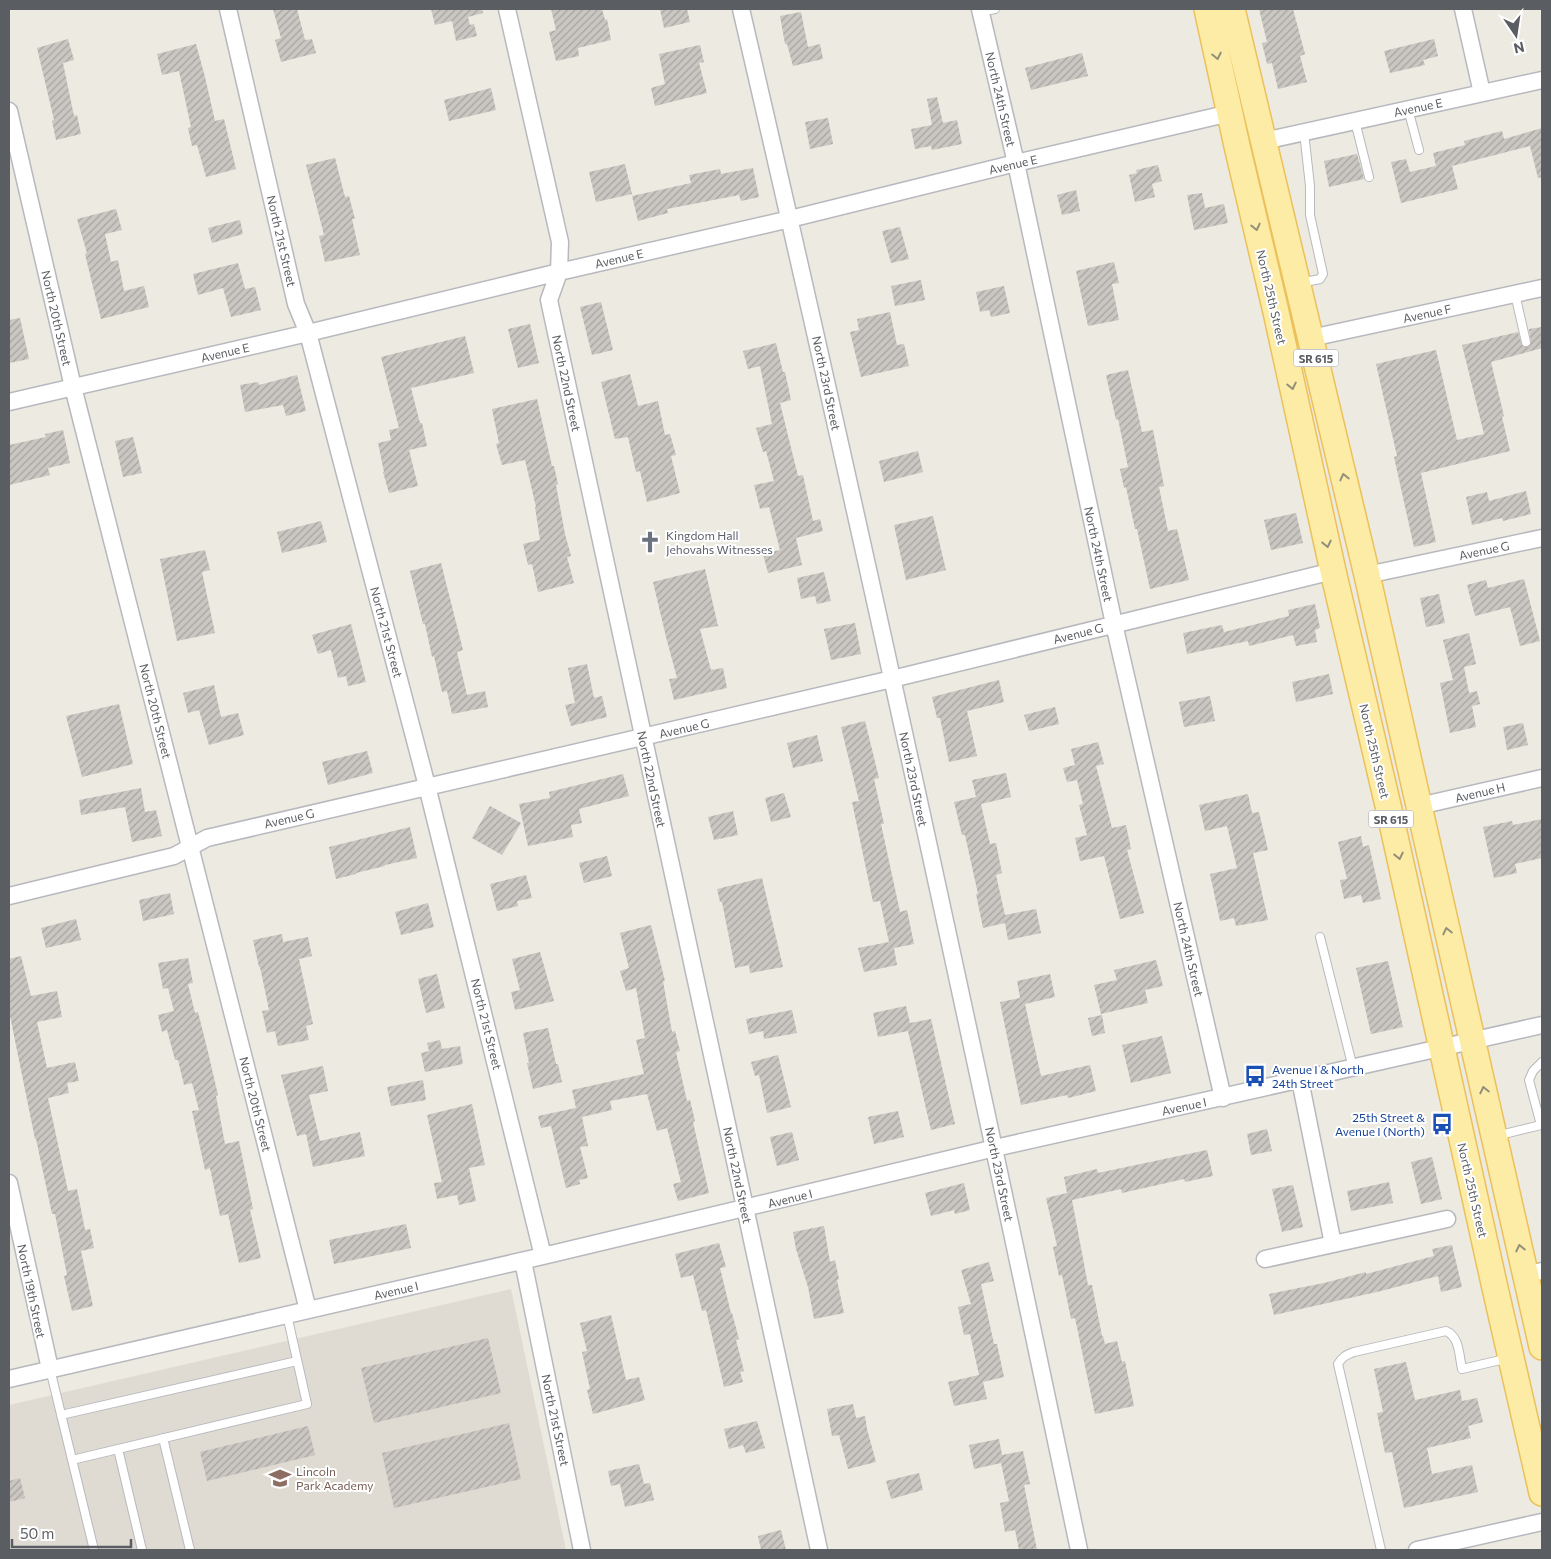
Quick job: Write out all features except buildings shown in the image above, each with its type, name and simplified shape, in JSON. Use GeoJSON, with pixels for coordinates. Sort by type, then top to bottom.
{"type":"FeatureCollection","features":[{"type":"Feature","properties":{"kind":"main road","name":"North 25th Street"},"geometry":{"type":"LineString","coordinates":[[1207,9],[1542,1493]]}},
{"type":"Feature","properties":{"kind":"main road","name":"SR 615"},"geometry":{"type":"LineString","coordinates":[[1232,9],[1368,575],[1418,806],[1495,1137],[1534,1272],[1542,1347]]}},
{"type":"Feature","properties":{"kind":"main road"},"geometry":{"type":"LineString","coordinates":[[1237,146],[1264,191],[1296,317],[1302,330],[1311,338]]}},
{"type":"Feature","properties":{"kind":"main road"},"geometry":{"type":"LineString","coordinates":[[1333,571],[1352,578],[1360,594],[1395,740],[1408,758]]}},
{"type":"Feature","properties":{"kind":"street","name":"North 21st Street"},"geometry":{"type":"LineString","coordinates":[[228,9],[296,304],[308,333],[427,786],[544,1256]]}},
{"type":"Feature","properties":{"kind":"street","name":"North 22nd Street"},"geometry":{"type":"LineString","coordinates":[[507,9],[560,242],[559,272],[549,300],[819,1550]]}},
{"type":"Feature","properties":{"kind":"street","name":"North 23rd Street"},"geometry":{"type":"LineString","coordinates":[[742,9],[995,1148],[1079,1550]]}},
{"type":"Feature","properties":{"kind":"street"},"geometry":{"type":"LineString","coordinates":[[1463,9],[1482,93]]}},
{"type":"Feature","properties":{"kind":"street","name":"North 24th Street"},"geometry":{"type":"LineString","coordinates":[[985,10],[1114,624],[1223,1098]]}},
{"type":"Feature","properties":{"kind":"street","name":"Avenue E"},"geometry":{"type":"LineString","coordinates":[[1264,141],[1542,80]]}},
{"type":"Feature","properties":{"kind":"street","name":"North 20th Street"},"geometry":{"type":"LineString","coordinates":[[9,111],[73,387],[308,1310]]}},
{"type":"Feature","properties":{"kind":"street","name":"Avenue E"},"geometry":{"type":"LineString","coordinates":[[9,402],[790,219],[1016,163],[1230,113]]}},
{"type":"Feature","properties":{"kind":"street","name":"Avenue F"},"geometry":{"type":"LineString","coordinates":[[1311,338],[1542,288]]}},
{"type":"Feature","properties":{"kind":"street","name":"Avenue G"},"geometry":{"type":"LineString","coordinates":[[1368,575],[1542,538]]}},
{"type":"Feature","properties":{"kind":"street","name":"Avenue G"},"geometry":{"type":"LineString","coordinates":[[9,896],[174,856],[207,838],[892,679],[1333,571]]}},
{"type":"Feature","properties":{"kind":"street","name":"Avenue H"},"geometry":{"type":"LineString","coordinates":[[1418,806],[1542,778]]}},
{"type":"Feature","properties":{"kind":"street","name":"Avenue I"},"geometry":{"type":"LineString","coordinates":[[9,1379],[746,1209],[995,1148],[1542,1025]]}},
{"type":"Feature","properties":{"kind":"street"},"geometry":{"type":"LineString","coordinates":[[1300,1080],[1333,1244]]}},
{"type":"Feature","properties":{"kind":"street","name":"North 19th Street"},"geometry":{"type":"LineString","coordinates":[[9,1183],[50,1369]]}},
{"type":"Feature","properties":{"kind":"street"},"geometry":{"type":"LineString","coordinates":[[1265,1259],[1447,1219]]}},
{"type":"Feature","properties":{"kind":"street","name":"North 21st Street"},"geometry":{"type":"LineString","coordinates":[[523,1261],[582,1550]]}},
{"type":"Feature","properties":{"kind":"street"},"geometry":{"type":"LineString","coordinates":[[1417,1550],[1542,1522]]}},
{"type":"Feature","properties":{"kind":"lane"},"geometry":{"type":"LineString","coordinates":[[1408,109],[1419,150]]}},
{"type":"Feature","properties":{"kind":"lane"},"geometry":{"type":"LineString","coordinates":[[1355,121],[1369,177]]}},
{"type":"Feature","properties":{"kind":"lane"},"geometry":{"type":"LineString","coordinates":[[1298,283],[1320,279],[1323,274],[1310,215],[1310,186],[1304,132]]}},
{"type":"Feature","properties":{"kind":"lane"},"geometry":{"type":"LineString","coordinates":[[1514,294],[1526,342]]}},
{"type":"Feature","properties":{"kind":"lane"},"geometry":{"type":"LineString","coordinates":[[1320,938],[1353,1068]]}},
{"type":"Feature","properties":{"kind":"lane"},"geometry":{"type":"LineString","coordinates":[[1495,1137],[1541,1125],[1529,1080],[1533,1071],[1542,1062]]}},
{"type":"Feature","properties":{"kind":"lane"},"geometry":{"type":"LineString","coordinates":[[72,1460],[307,1404],[287,1315]]}},
{"type":"Feature","properties":{"kind":"lane"},"geometry":{"type":"LineString","coordinates":[[1381,1550],[1338,1364],[1341,1359],[1354,1352],[1441,1331],[1446,1331],[1456,1338],[1462,1369],[1511,1358]]}},
{"type":"Feature","properties":{"kind":"lane"},"geometry":{"type":"LineString","coordinates":[[61,1415],[297,1361]]}},
{"type":"Feature","properties":{"kind":"lane"},"geometry":{"type":"LineString","coordinates":[[50,1369],[94,1550]]}},
{"type":"Feature","properties":{"kind":"lane"},"geometry":{"type":"LineString","coordinates":[[163,1438],[190,1550]]}},
{"type":"Feature","properties":{"kind":"lane"},"geometry":{"type":"LineString","coordinates":[[118,1448],[142,1550]]}},
{"type":"Feature","properties":{"kind":"shaded area","name":"Lincoln Park Academy"},"geometry":{"type":"Polygon","coordinates":[[[511,1289],[566,1550],[9,1550],[9,1405],[511,1289]]]}},
{"type":"Feature","properties":{"kind":"place","name":"Kingdom Hall Jehovahs Witnesses"},"geometry":{"type":"Point","coordinates":[650,542]}},
{"type":"Feature","properties":{"kind":"place","name":"Avenue I & North 24th Street"},"geometry":{"type":"Point","coordinates":[1255,1076]}},
{"type":"Feature","properties":{"kind":"place","name":"25th Street & Avenue I (North)"},"geometry":{"type":"Point","coordinates":[1442,1124]}},
{"type":"Feature","properties":{"kind":"place","name":"Lincoln Park Academy"},"geometry":{"type":"Point","coordinates":[280,1478]}}]}
